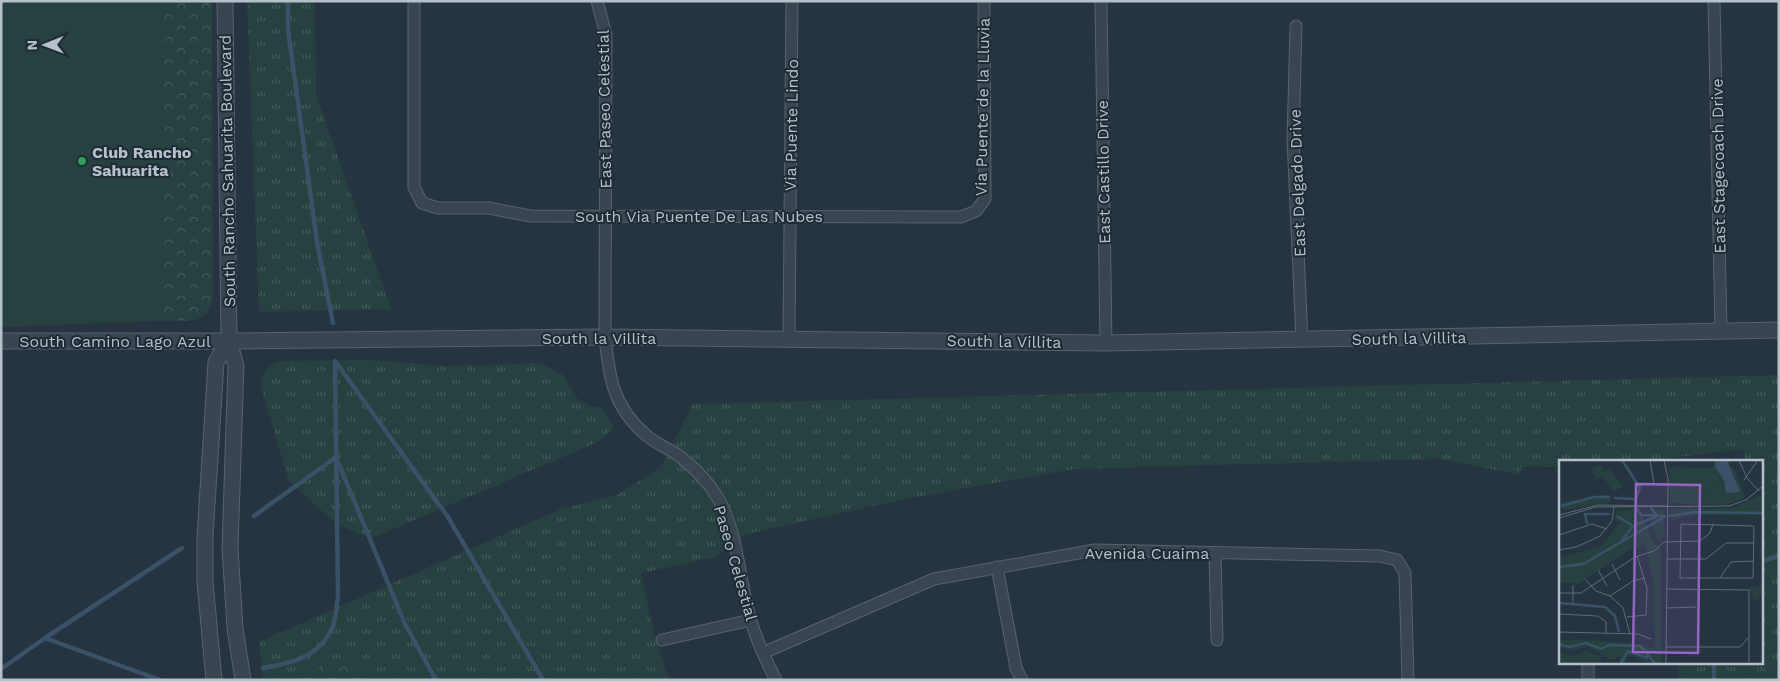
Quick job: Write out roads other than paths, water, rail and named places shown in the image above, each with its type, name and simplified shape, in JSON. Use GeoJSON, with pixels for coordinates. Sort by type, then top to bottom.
{"type":"FeatureCollection","features":[{"type":"Feature","properties":{"kind":"street","name":"South Rancho Sahuarita Boulevard"},"geometry":{"type":"LineString","coordinates":[[225,1],[229,342],[236,366],[230,556],[235,628],[243,680]]}},
{"type":"Feature","properties":{"kind":"street","name":"South Via Puente De Las Nubes"},"geometry":{"type":"LineString","coordinates":[[414,1],[414,187],[422,203],[438,208],[489,208],[530,216],[961,216],[976,211]]}},
{"type":"Feature","properties":{"kind":"street","name":"East Paseo Celestial"},"geometry":{"type":"LineString","coordinates":[[597,1],[606,35],[605,337]]}},
{"type":"Feature","properties":{"kind":"street","name":"Via Puente Lindo"},"geometry":{"type":"LineString","coordinates":[[789,339],[792,1]]}},
{"type":"Feature","properties":{"kind":"street","name":"Via Puente de la Lluvia"},"geometry":{"type":"LineString","coordinates":[[976,211],[984,200],[984,1]]}},
{"type":"Feature","properties":{"kind":"street","name":"East Castillo Drive"},"geometry":{"type":"LineString","coordinates":[[1101,1],[1106,343]]}},
{"type":"Feature","properties":{"kind":"street","name":"East Stagecoach Drive"},"geometry":{"type":"LineString","coordinates":[[1714,1],[1721,330]]}},
{"type":"Feature","properties":{"kind":"street","name":"East Delgado Drive"},"geometry":{"type":"LineString","coordinates":[[1296,26],[1293,140],[1302,340]]}},
{"type":"Feature","properties":{"kind":"street","name":"South la Villita"},"geometry":{"type":"LineString","coordinates":[[229,342],[605,337],[1106,343],[1779,330]]}},
{"type":"Feature","properties":{"kind":"street","name":"Paseo Celestial"},"geometry":{"type":"LineString","coordinates":[[605,337],[610,379],[623,409],[646,436],[678,455],[706,480],[720,502],[730,531],[751,620],[763,653],[776,680]]}},
{"type":"Feature","properties":{"kind":"street","name":"South Camino Lago Azul"},"geometry":{"type":"LineString","coordinates":[[1,341],[229,342]]}},
{"type":"Feature","properties":{"kind":"street"},"geometry":{"type":"LineString","coordinates":[[214,680],[205,582],[205,536],[216,362],[229,342]]}},
{"type":"Feature","properties":{"kind":"street","name":"Avenida Cuaima"},"geometry":{"type":"LineString","coordinates":[[763,653],[934,579],[1095,550],[1380,556],[1397,560],[1405,573],[1408,680]]}},
{"type":"Feature","properties":{"kind":"street"},"geometry":{"type":"LineString","coordinates":[[1215,553],[1217,640]]}},
{"type":"Feature","properties":{"kind":"street"},"geometry":{"type":"LineString","coordinates":[[997,567],[1016,668],[1022,680]]}},
{"type":"Feature","properties":{"kind":"street"},"geometry":{"type":"LineString","coordinates":[[662,640],[751,620]]}},
{"type":"Feature","properties":{"kind":"street"},"geometry":{"type":"LineString","coordinates":[[1588,664],[1588,680]]}},
{"type":"Feature","properties":{"kind":"waterway"},"geometry":{"type":"LineString","coordinates":[[288,1],[288,29],[317,242],[333,323]]}},
{"type":"Feature","properties":{"kind":"waterway"},"geometry":{"type":"LineString","coordinates":[[335,361],[448,517],[543,680]]}},
{"type":"Feature","properties":{"kind":"waterway"},"geometry":{"type":"LineString","coordinates":[[263,668],[295,661],[313,652],[321,645],[334,622],[338,595],[335,362]]}},
{"type":"Feature","properties":{"kind":"waterway"},"geometry":{"type":"LineString","coordinates":[[254,516],[336,457],[405,624],[436,680]]}},
{"type":"Feature","properties":{"kind":"waterway"},"geometry":{"type":"LineString","coordinates":[[45,638],[182,548]]}},
{"type":"Feature","properties":{"kind":"waterway"},"geometry":{"type":"LineString","coordinates":[[1762,561],[1779,556]]}},
{"type":"Feature","properties":{"kind":"waterway"},"geometry":{"type":"LineString","coordinates":[[1,669],[45,638],[160,680]]}},
{"type":"Feature","properties":{"kind":"waterway"},"geometry":{"type":"LineString","coordinates":[[1714,664],[1714,680]]}},
{"type":"Feature","properties":{"kind":"place","name":"Club Rancho Sahuarita"},"geometry":{"type":"Point","coordinates":[82,161]}}]}
